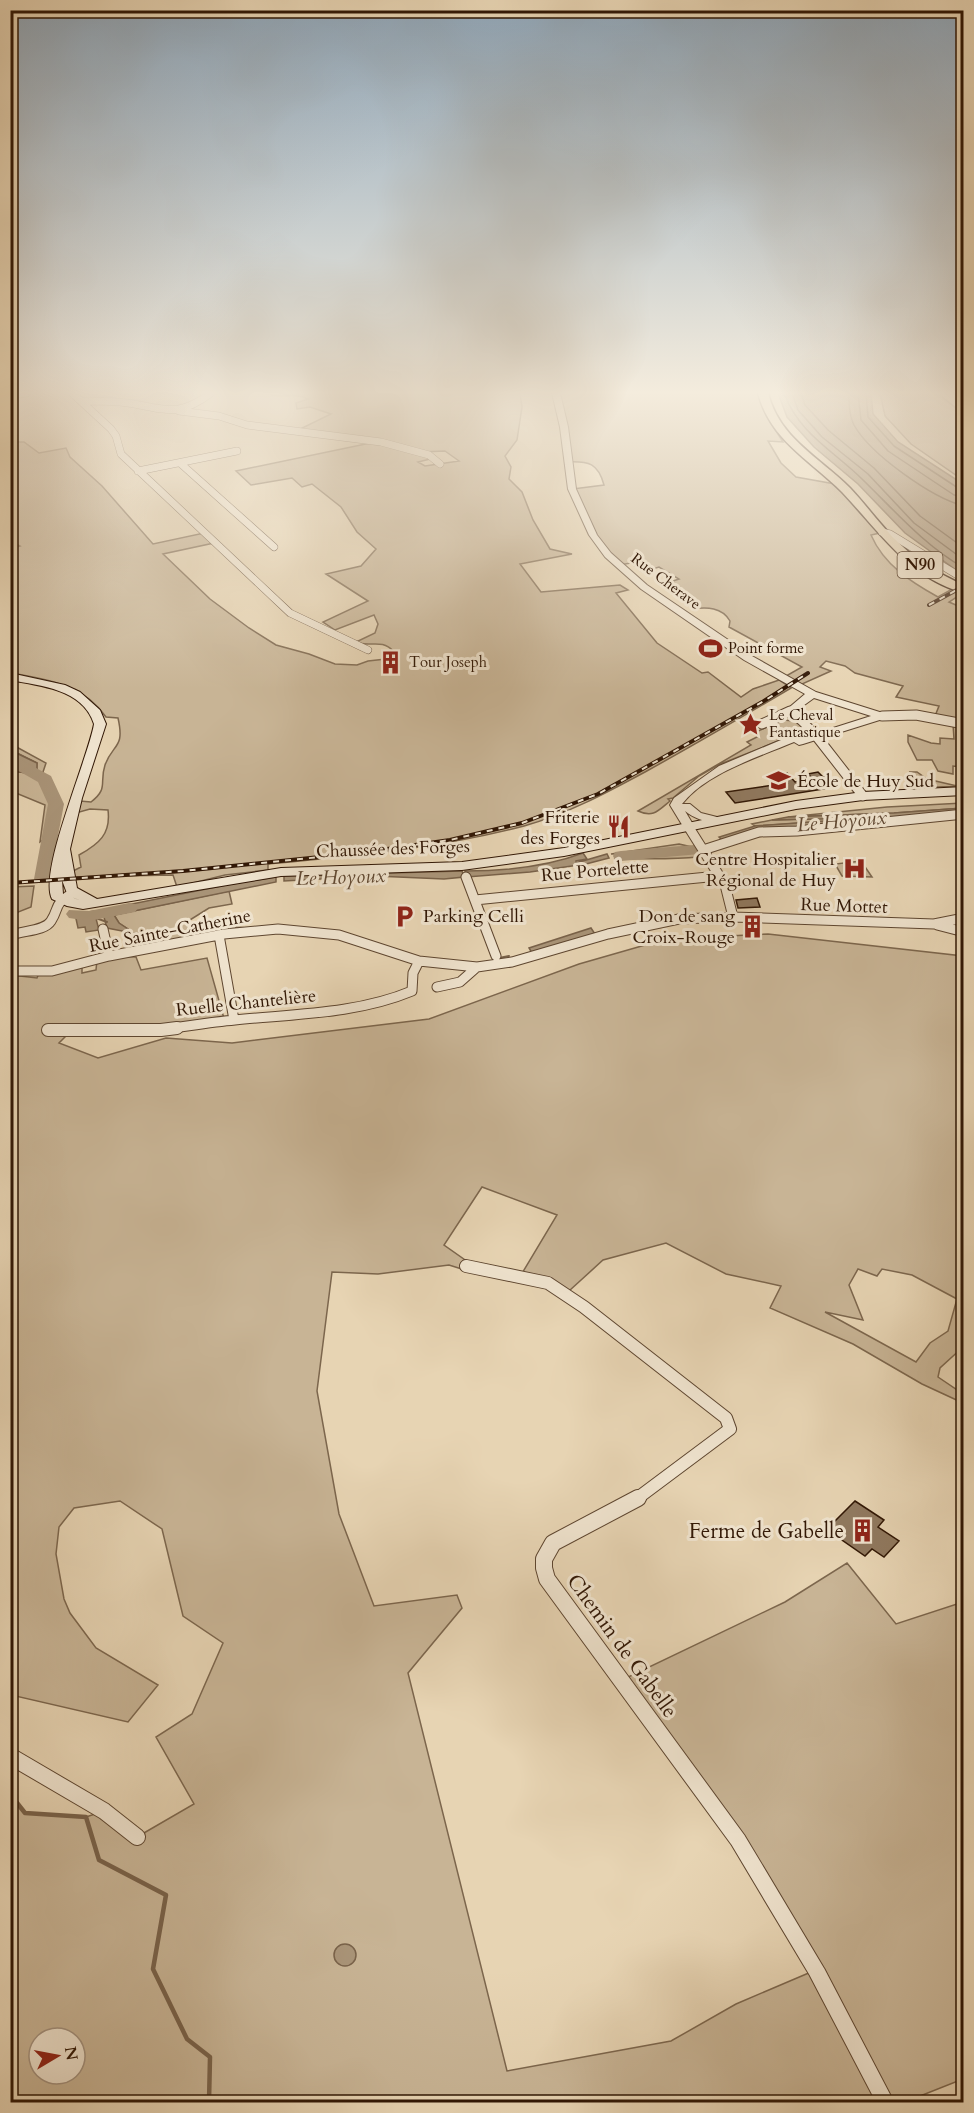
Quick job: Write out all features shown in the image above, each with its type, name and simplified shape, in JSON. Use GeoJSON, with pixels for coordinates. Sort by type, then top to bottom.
{"type":"FeatureCollection","features":[{"type":"Feature","properties":{"kind":"main road","name":"N90"},"geometry":{"type":"LineString","coordinates":[[847,492],[882,532],[911,560],[963,590]]}},
{"type":"Feature","properties":{"kind":"main road"},"geometry":{"type":"LineString","coordinates":[[10,676],[61,687],[76,694],[96,712],[100,724],[75,798],[55,882],[57,896],[68,896]]}},
{"type":"Feature","properties":{"kind":"main road","name":"Chaussée des Forges"},"geometry":{"type":"LineString","coordinates":[[68,896],[83,905],[99,905],[281,872],[469,865],[564,852],[686,816],[717,820],[796,805],[863,796],[963,791]]}},
{"type":"Feature","properties":{"kind":"street"},"geometry":{"type":"LineString","coordinates":[[160,492],[290,613],[368,650]]}},
{"type":"Feature","properties":{"kind":"street"},"geometry":{"type":"LineString","coordinates":[[212,492],[274,547]]}},
{"type":"Feature","properties":{"kind":"street","name":"Rue Cherave"},"geometry":{"type":"LineString","coordinates":[[574,492],[596,541],[644,587],[743,654],[793,684],[812,694],[882,716]]}},
{"type":"Feature","properties":{"kind":"street"},"geometry":{"type":"LineString","coordinates":[[882,532],[890,534],[963,579]]}},
{"type":"Feature","properties":{"kind":"street"},"geometry":{"type":"LineString","coordinates":[[762,724],[790,711],[812,694]]}},
{"type":"Feature","properties":{"kind":"street"},"geometry":{"type":"LineString","coordinates":[[734,917],[725,885],[686,816],[676,805],[678,800],[707,776],[741,759],[807,732],[806,723],[790,711]]}},
{"type":"Feature","properties":{"kind":"street"},"geometry":{"type":"LineString","coordinates":[[686,816],[706,785],[731,770],[771,752],[882,716],[901,714],[963,723]]}},
{"type":"Feature","properties":{"kind":"street"},"geometry":{"type":"LineString","coordinates":[[817,737],[863,796]]}},
{"type":"Feature","properties":{"kind":"street"},"geometry":{"type":"LineString","coordinates":[[686,816],[697,814],[717,820]]}},
{"type":"Feature","properties":{"kind":"street"},"geometry":{"type":"LineString","coordinates":[[704,850],[759,832],[797,831],[963,814]]}},
{"type":"Feature","properties":{"kind":"street","name":"Rue Portelette"},"geometry":{"type":"LineString","coordinates":[[475,900],[718,876]]}},
{"type":"Feature","properties":{"kind":"street"},"geometry":{"type":"LineString","coordinates":[[466,877],[496,956]]}},
{"type":"Feature","properties":{"kind":"street"},"geometry":{"type":"LineString","coordinates":[[10,936],[44,927],[51,921],[54,908],[68,896]]}},
{"type":"Feature","properties":{"kind":"street","name":"Rue Sainte-Catherine"},"geometry":{"type":"LineString","coordinates":[[10,971],[52,971],[109,956],[219,935],[278,929],[339,935],[419,961],[477,967],[515,961],[650,923],[700,917],[734,917]]}},
{"type":"Feature","properties":{"kind":"street","name":"Rue Mottet"},"geometry":{"type":"LineString","coordinates":[[734,917],[934,924]]}},
{"type":"Feature","properties":{"kind":"street"},"geometry":{"type":"LineString","coordinates":[[934,924],[963,918]]}},
{"type":"Feature","properties":{"kind":"street"},"geometry":{"type":"LineString","coordinates":[[934,924],[963,932]]}},
{"type":"Feature","properties":{"kind":"street"},"geometry":{"type":"LineString","coordinates":[[103,929],[109,956]]}},
{"type":"Feature","properties":{"kind":"street"},"geometry":{"type":"LineString","coordinates":[[219,935],[234,1020]]}},
{"type":"Feature","properties":{"kind":"street","name":"Ruelle Chantelière"},"geometry":{"type":"LineString","coordinates":[[48,1030],[161,1030],[234,1020],[299,1016],[393,999],[412,992],[413,973],[419,961]]}},
{"type":"Feature","properties":{"kind":"street"},"geometry":{"type":"LineString","coordinates":[[437,987],[459,985],[468,979],[477,967]]}},
{"type":"Feature","properties":{"kind":"street","name":"Chemin de Gabelle"},"geometry":{"type":"LineString","coordinates":[[466,1266],[535,1280],[556,1288],[584,1307],[726,1418],[730,1424],[730,1428],[642,1497],[553,1543],[544,1555],[542,1569],[556,1594],[738,1840],[811,1962],[885,2103]]}},
{"type":"Feature","properties":{"kind":"street"},"geometry":{"type":"LineString","coordinates":[[10,1756],[104,1810],[137,1838]]}},
{"type":"Feature","properties":{"kind":"shaded area"},"geometry":{"type":"Polygon","coordinates":[[[11,492],[107,492],[153,544],[204,533],[214,543],[163,554],[210,599],[276,645],[335,664],[357,665],[386,659],[393,651],[380,644],[356,642],[375,633],[378,624],[374,615],[335,630],[323,622],[368,601],[326,574],[361,566],[376,549],[357,532],[341,507],[322,492],[522,492],[533,520],[550,549],[572,554],[520,564],[541,592],[620,585],[628,590],[616,593],[657,643],[702,673],[708,672],[741,697],[753,689],[779,680],[791,688],[616,788],[571,809],[524,826],[429,846],[268,864],[268,870],[225,875],[177,887],[173,875],[71,877],[71,872],[81,867],[79,855],[98,842],[108,826],[108,810],[90,809],[76,813],[80,801],[91,802],[100,793],[103,785],[103,771],[119,741],[120,728],[118,718],[106,717],[87,697],[76,690],[51,681],[11,673],[11,549],[20,546],[11,541],[11,492]]]}},
{"type":"Feature","properties":{"kind":"shaded area"},"geometry":{"type":"Polygon","coordinates":[[[573,492],[842,492],[880,533],[871,535],[883,555],[899,572],[938,597],[956,587],[963,593],[949,602],[963,608],[963,712],[958,714],[956,720],[935,716],[939,706],[896,697],[903,686],[855,673],[845,666],[826,661],[820,667],[831,671],[800,685],[786,676],[802,667],[729,627],[730,621],[723,613],[709,608],[692,609],[695,602],[661,585],[679,579],[659,567],[642,572],[631,563],[619,565],[602,548],[573,492]]]}},
{"type":"Feature","properties":{"kind":"shaded area"},"geometry":{"type":"Polygon","coordinates":[[[784,720],[794,721],[803,727],[801,732],[718,765],[699,776],[673,798],[668,799],[670,801],[652,814],[638,811],[751,745],[747,742],[757,737],[758,731],[784,720]]]}},
{"type":"Feature","properties":{"kind":"shaded area"},"geometry":{"type":"Polygon","coordinates":[[[953,724],[963,726],[963,767],[953,766],[953,774],[938,771],[932,760],[917,760],[908,742],[908,735],[940,744],[940,738],[954,739],[953,724]]]}},
{"type":"Feature","properties":{"kind":"shaded area"},"geometry":{"type":"Polygon","coordinates":[[[11,744],[46,763],[43,772],[56,804],[50,835],[40,842],[45,805],[11,791],[10,771],[36,774],[37,763],[11,750],[11,744]]]}},
{"type":"Feature","properties":{"kind":"shaded area"},"geometry":{"type":"Polygon","coordinates":[[[910,772],[917,772],[927,779],[957,786],[918,788],[910,772]]]}},
{"type":"Feature","properties":{"kind":"shaded area"},"geometry":{"type":"Polygon","coordinates":[[[963,803],[963,808],[788,817],[887,807],[963,803]]]}},
{"type":"Feature","properties":{"kind":"shaded area"},"geometry":{"type":"Polygon","coordinates":[[[863,817],[866,819],[755,826],[752,824],[772,820],[863,817]]]}},
{"type":"Feature","properties":{"kind":"shaded area"},"geometry":{"type":"Polygon","coordinates":[[[679,844],[692,847],[698,857],[614,859],[647,853],[611,854],[679,844]]]}},
{"type":"Feature","properties":{"kind":"shaded area"},"geometry":{"type":"Polygon","coordinates":[[[861,861],[872,877],[842,876],[835,864],[861,861]]]}},
{"type":"Feature","properties":{"kind":"shaded area"},"geometry":{"type":"Polygon","coordinates":[[[34,886],[31,907],[18,912],[11,924],[11,887],[34,886]]]}},
{"type":"Feature","properties":{"kind":"shaded area"},"geometry":{"type":"Polygon","coordinates":[[[229,891],[232,904],[209,908],[185,923],[248,928],[165,947],[154,931],[126,934],[128,929],[119,923],[114,915],[229,891]]]}},
{"type":"Feature","properties":{"kind":"shaded area"},"geometry":{"type":"Polygon","coordinates":[[[768,934],[963,956],[963,1347],[940,1368],[938,1377],[963,1394],[963,1403],[922,1384],[853,1344],[770,1308],[781,1286],[726,1274],[666,1243],[603,1260],[569,1291],[521,1275],[557,1215],[482,1187],[444,1245],[468,1262],[465,1270],[449,1265],[378,1274],[332,1272],[317,1391],[339,1514],[374,1606],[457,1595],[462,1608],[408,1673],[507,2071],[671,2041],[736,2004],[811,1972],[881,2102],[11,2102],[10,1794],[26,1813],[86,1817],[104,1811],[137,1837],[194,1804],[156,1737],[192,1714],[223,1643],[183,1616],[162,1529],[120,1501],[74,1508],[59,1527],[56,1554],[64,1599],[70,1613],[96,1648],[158,1685],[128,1722],[11,1695],[11,975],[37,978],[39,973],[82,965],[82,973],[96,970],[97,960],[109,956],[136,957],[141,970],[207,958],[225,1022],[70,1032],[59,1043],[98,1058],[166,1038],[232,1043],[429,1019],[579,964],[666,939],[768,934]],[[858,1269],[849,1285],[863,1320],[825,1312],[916,1362],[930,1343],[948,1331],[957,1299],[912,1275],[882,1269],[877,1276],[858,1269]]]}},
{"type":"Feature","properties":{"kind":"shaded area"},"geometry":{"type":"Polygon","coordinates":[[[847,1563],[896,1624],[963,1602],[963,2079],[905,2102],[892,2102],[819,1964],[624,1679],[785,1602],[847,1563]]]}},
{"type":"Feature","properties":{"kind":"water"},"geometry":{"type":"Polygon","coordinates":[[[865,492],[963,492],[963,575],[905,533],[865,492]]]}},
{"type":"Feature","properties":{"kind":"water"},"geometry":{"type":"Polygon","coordinates":[[[10,750],[37,763],[37,774],[11,771],[10,750]]]}},
{"type":"Feature","properties":{"kind":"water"},"geometry":{"type":"Polygon","coordinates":[[[963,808],[963,811],[723,841],[719,837],[755,826],[866,818],[772,820],[788,817],[963,808]]]}},
{"type":"Feature","properties":{"kind":"water"},"geometry":{"type":"Polygon","coordinates":[[[583,853],[587,859],[576,861],[576,863],[607,854],[609,858],[586,864],[530,872],[467,877],[465,871],[525,867],[554,862],[583,853]]]}},
{"type":"Feature","properties":{"kind":"water"},"geometry":{"type":"Polygon","coordinates":[[[462,871],[464,877],[444,879],[375,876],[284,881],[284,876],[462,871]]]}},
{"type":"Feature","properties":{"kind":"water"},"geometry":{"type":"Polygon","coordinates":[[[276,877],[276,882],[114,915],[119,923],[128,929],[127,932],[107,928],[102,910],[231,884],[276,877]]]}},
{"type":"Feature","properties":{"kind":"water"},"geometry":{"type":"Polygon","coordinates":[[[94,911],[99,930],[86,932],[85,927],[78,928],[75,914],[94,911]]]}},
{"type":"Feature","properties":{"kind":"water"},"geometry":{"type":"Polygon","coordinates":[[[591,928],[595,934],[532,953],[529,948],[591,928]]]}},
{"type":"Feature","properties":{"kind":"water"},"geometry":{"type":"Polygon","coordinates":[[[345,1944],[353,1947],[356,1955],[353,1963],[345,1966],[337,1963],[334,1955],[337,1947],[345,1944]]]}},
{"type":"Feature","properties":{"kind":"building"},"geometry":{"type":"Polygon","coordinates":[[[818,772],[823,777],[828,777],[836,787],[735,803],[726,792],[787,783],[782,777],[787,773],[795,782],[813,779],[808,774],[818,772]]]}},
{"type":"Feature","properties":{"kind":"building"},"geometry":{"type":"Polygon","coordinates":[[[757,898],[760,907],[738,908],[736,900],[757,898]]]}},
{"type":"Feature","properties":{"kind":"building","name":"Ferme de Gabelle"},"geometry":{"type":"Polygon","coordinates":[[[855,1501],[884,1520],[878,1527],[899,1541],[884,1557],[872,1549],[865,1556],[842,1540],[845,1536],[830,1526],[855,1501]]]}},
{"type":"Feature","properties":{"kind":"waterway","name":"Le Hoyoux"},"geometry":{"type":"LineString","coordinates":[[10,759],[45,779],[56,804],[43,879]]}},
{"type":"Feature","properties":{"kind":"waterway","name":"Le Hoyoux"},"geometry":{"type":"LineString","coordinates":[[621,856],[694,850]]}},
{"type":"Feature","properties":{"kind":"waterway","name":"Le Hoyoux"},"geometry":{"type":"LineString","coordinates":[[75,914],[89,916],[129,908]]}},
{"type":"Feature","properties":{"kind":"waterway"},"geometry":{"type":"LineString","coordinates":[[93,917],[107,922]]}},
{"type":"Feature","properties":{"kind":"waterway"},"geometry":{"type":"LineString","coordinates":[[499,958],[509,956]]}},
{"type":"Feature","properties":{"kind":"waterway"},"geometry":{"type":"LineString","coordinates":[[10,1794],[25,1813],[86,1817],[99,1860],[166,1895],[153,1969],[187,2039],[210,2057],[209,2102]]}},
{"type":"Feature","properties":{"kind":"railway"},"geometry":{"type":"LineString","coordinates":[[929,605],[964,586]]}},
{"type":"Feature","properties":{"kind":"railway"},"geometry":{"type":"LineString","coordinates":[[10,883],[183,871],[359,853],[450,840],[522,823],[598,794],[764,701],[808,673]]}},
{"type":"Feature","properties":{"kind":"place","name":"Point forme"},"geometry":{"type":"Point","coordinates":[710,648]}},
{"type":"Feature","properties":{"kind":"place","name":"Tour Joseph"},"geometry":{"type":"Point","coordinates":[391,662]}},
{"type":"Feature","properties":{"kind":"place","name":"Le Cheval Fantastique"},"geometry":{"type":"Point","coordinates":[751,724]}},
{"type":"Feature","properties":{"kind":"place","name":"École de Huy Sud"},"geometry":{"type":"Point","coordinates":[779,781]}},
{"type":"Feature","properties":{"kind":"place","name":"Friterie des Forges"},"geometry":{"type":"Point","coordinates":[618,827]}},
{"type":"Feature","properties":{"kind":"place","name":"Centre Hospitalier Régional de Huy"},"geometry":{"type":"Point","coordinates":[854,869]}},
{"type":"Feature","properties":{"kind":"place","name":"Parking Celli"},"geometry":{"type":"Point","coordinates":[405,916]}},
{"type":"Feature","properties":{"kind":"place","name":"Don de sang Croix-Rouge"},"geometry":{"type":"Point","coordinates":[753,926]}},
{"type":"Feature","properties":{"kind":"place","name":"Ferme de Gabelle"},"geometry":{"type":"Point","coordinates":[862,1531]}}]}
